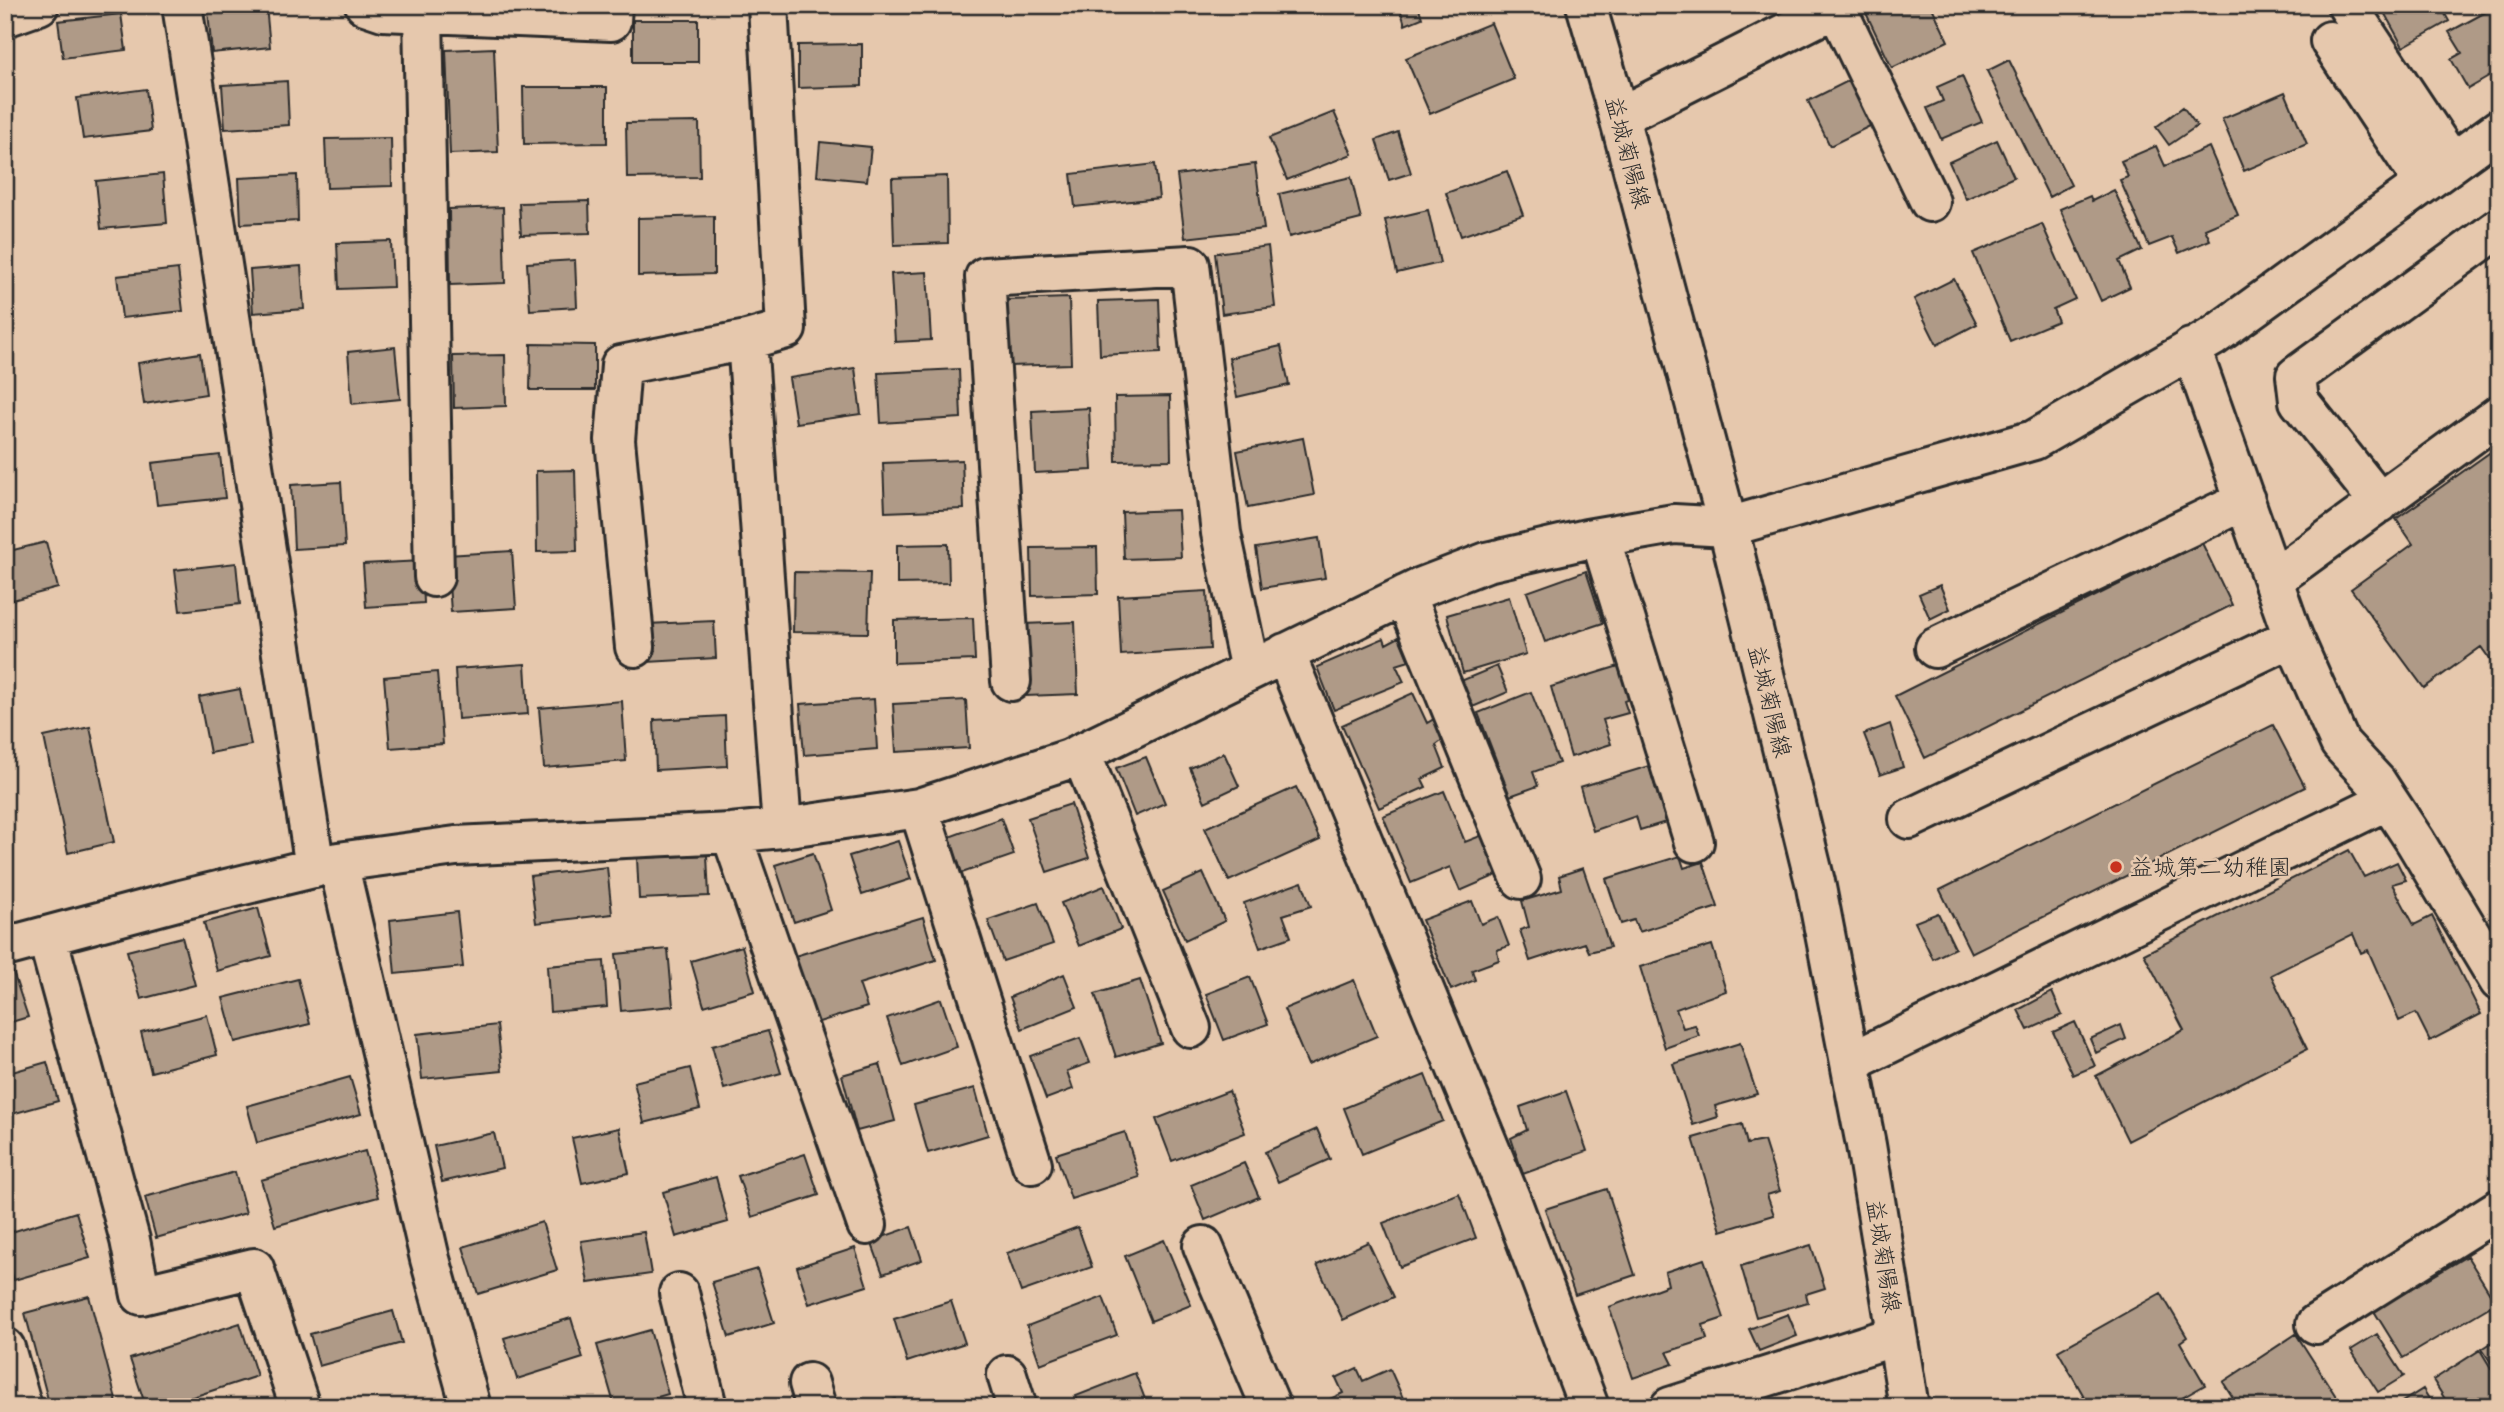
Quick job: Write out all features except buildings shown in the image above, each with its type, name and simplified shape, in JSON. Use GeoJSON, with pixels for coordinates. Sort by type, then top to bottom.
{"type":"FeatureCollection","features":[{"type":"Feature","properties":{"kind":"street"},"geometry":{"type":"LineString","coordinates":[[5,18],[39,5]]}},
{"type":"Feature","properties":{"kind":"street"},"geometry":{"type":"LineString","coordinates":[[183,5],[326,865],[471,1407]]}},
{"type":"Feature","properties":{"kind":"street"},"geometry":{"type":"LineString","coordinates":[[365,5],[383,11],[611,21],[612,5]]}},
{"type":"Feature","properties":{"kind":"street"},"geometry":{"type":"LineString","coordinates":[[635,647],[615,440],[621,365],[747,340],[786,329],[768,5]]}},
{"type":"Feature","properties":{"kind":"street","name":"益城菊陽線"},"geometry":{"type":"LineString","coordinates":[[1586,5],[1619,117],[1728,527],[1815,883],[1850,1062],[1909,1407]]}},
{"type":"Feature","properties":{"kind":"street"},"geometry":{"type":"LineString","coordinates":[[2347,5],[2438,173]]}},
{"type":"Feature","properties":{"kind":"street"},"geometry":{"type":"LineString","coordinates":[[1619,117],[1838,6],[1930,202]]}},
{"type":"Feature","properties":{"kind":"street"},"geometry":{"type":"LineString","coordinates":[[423,13],[433,577]]}},
{"type":"Feature","properties":{"kind":"street"},"geometry":{"type":"LineString","coordinates":[[2330,41],[2438,173]]}},
{"type":"Feature","properties":{"kind":"street"},"geometry":{"type":"LineString","coordinates":[[5,947],[326,865],[456,846],[731,833],[782,828],[919,808],[1069,759],[1405,595],[1487,562],[1674,524],[1728,527],[2034,440],[2214,336],[2499,129]]}},
{"type":"Feature","properties":{"kind":"street"},"geometry":{"type":"LineString","coordinates":[[2380,503],[2299,401],[2296,376],[2499,228]]}},
{"type":"Feature","properties":{"kind":"street"},"geometry":{"type":"LineString","coordinates":[[1011,681],[985,277],[1190,265],[1221,533],[1250,670]]}},
{"type":"Feature","properties":{"kind":"street"},"geometry":{"type":"LineString","coordinates":[[747,340],[782,828]]}},
{"type":"Feature","properties":{"kind":"street"},"geometry":{"type":"LineString","coordinates":[[2191,348],[2294,637],[2340,743],[2388,800],[2499,981]]}},
{"type":"Feature","properties":{"kind":"street"},"geometry":{"type":"LineString","coordinates":[[2274,579],[2499,415]]}},
{"type":"Feature","properties":{"kind":"street"},"geometry":{"type":"LineString","coordinates":[[1935,648],[2245,500]]}},
{"type":"Feature","properties":{"kind":"street"},"geometry":{"type":"LineString","coordinates":[[1600,537],[1695,842]]}},
{"type":"Feature","properties":{"kind":"street"},"geometry":{"type":"LineString","coordinates":[[1405,595],[1521,879]]}},
{"type":"Feature","properties":{"kind":"street"},"geometry":{"type":"LineString","coordinates":[[1909,819],[2294,637]]}},
{"type":"Feature","properties":{"kind":"street"},"geometry":{"type":"LineString","coordinates":[[1285,653],[1511,1200],[1589,1407]]}},
{"type":"Feature","properties":{"kind":"street"},"geometry":{"type":"LineString","coordinates":[[1081,753],[1192,1028]]}},
{"type":"Feature","properties":{"kind":"street"},"geometry":{"type":"LineString","coordinates":[[1850,1062],[2388,800]]}},
{"type":"Feature","properties":{"kind":"street"},"geometry":{"type":"LineString","coordinates":[[919,808],[1032,1164]]}},
{"type":"Feature","properties":{"kind":"street"},"geometry":{"type":"LineString","coordinates":[[731,833],[867,1225]]}},
{"type":"Feature","properties":{"kind":"street"},"geometry":{"type":"LineString","coordinates":[[47,936],[130,1240],[141,1295],[254,1268],[300,1407]]}},
{"type":"Feature","properties":{"kind":"street"},"geometry":{"type":"LineString","coordinates":[[2316,1324],[2499,1209]]}},
{"type":"Feature","properties":{"kind":"street"},"geometry":{"type":"LineString","coordinates":[[1203,1246],[1271,1407]]}},
{"type":"Feature","properties":{"kind":"street"},"geometry":{"type":"LineString","coordinates":[[678,1293],[707,1407]]}},
{"type":"Feature","properties":{"kind":"street"},"geometry":{"type":"LineString","coordinates":[[1670,1407],[1896,1336]]}},
{"type":"Feature","properties":{"kind":"street"},"geometry":{"type":"LineString","coordinates":[[5,1348],[22,1407]]}},
{"type":"Feature","properties":{"kind":"place","name":"益城第二幼稚園"},"geometry":{"type":"Point","coordinates":[2116,867]}}]}
